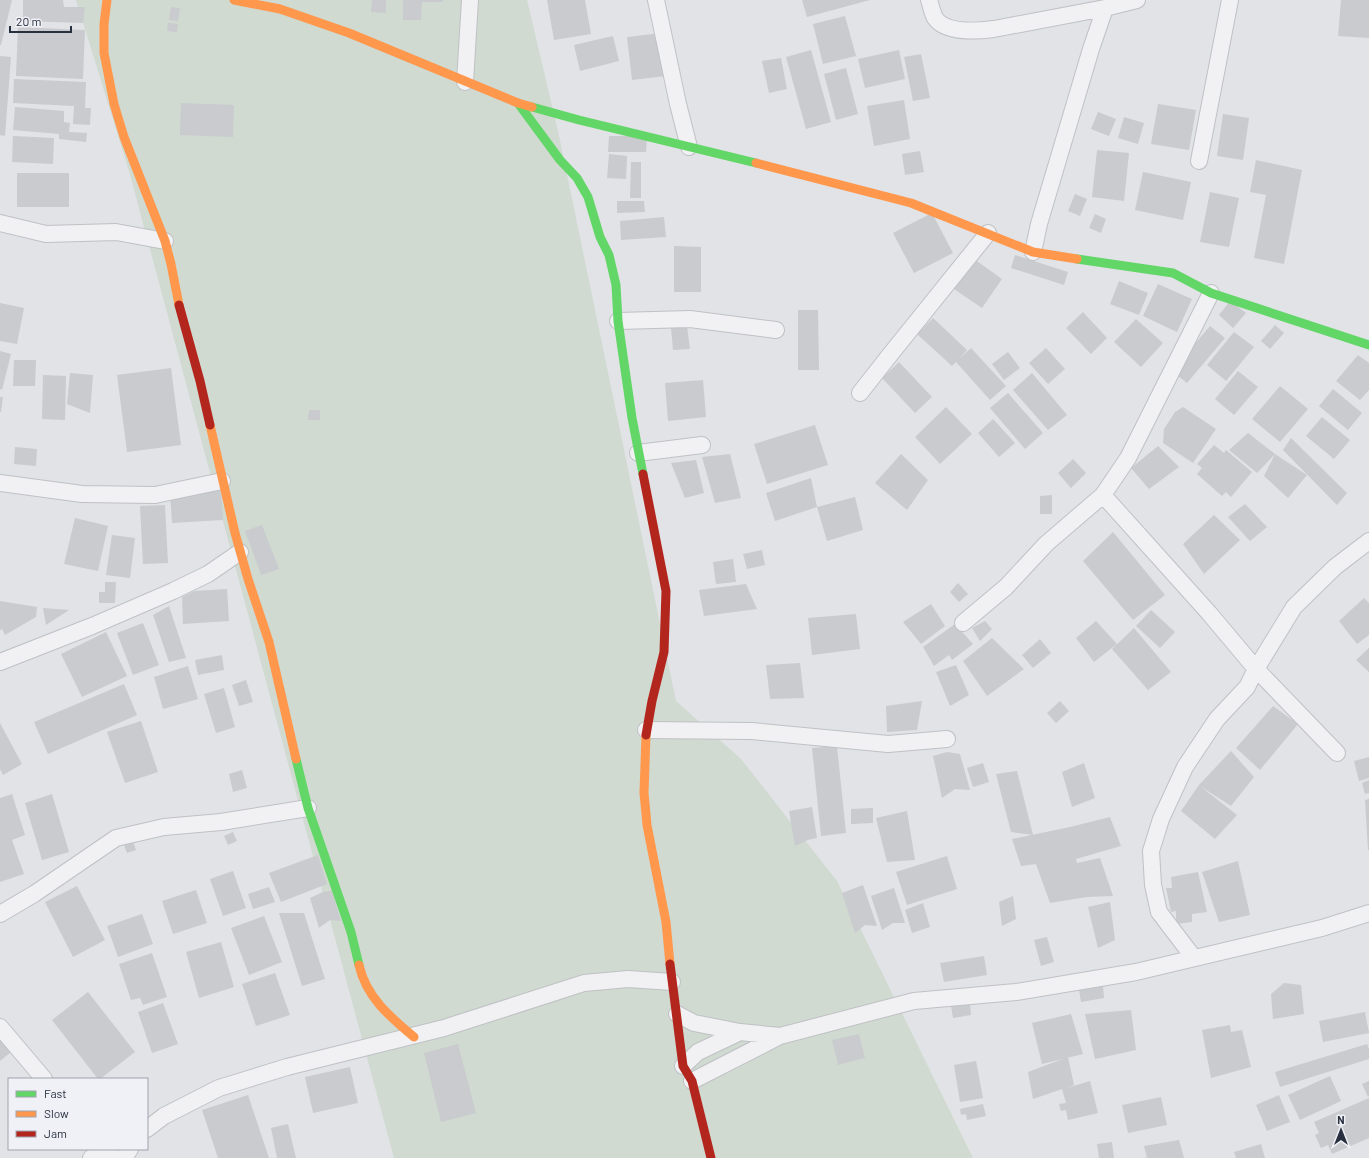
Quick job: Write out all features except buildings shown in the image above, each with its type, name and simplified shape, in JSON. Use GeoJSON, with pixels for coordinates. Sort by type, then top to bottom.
{"type":"FeatureCollection","features":[{"type":"Feature","properties":{"kind":"street"},"geometry":{"type":"LineString","coordinates":[[107,0],[104,24],[104,53],[114,104],[124,137],[165,241],[180,313],[200,380],[222,481],[240,552],[270,642],[308,808],[350,932],[360,971],[372,996],[388,1015],[414,1036]]}},
{"type":"Feature","properties":{"kind":"street"},"geometry":{"type":"LineString","coordinates":[[234,0],[283,4],[402,56],[518,103],[579,120],[911,203],[1033,252],[1173,274],[1212,293],[1369,345]]}},
{"type":"Feature","properties":{"kind":"street"},"geometry":{"type":"LineString","coordinates":[[465,82],[470,0]]}},
{"type":"Feature","properties":{"kind":"street"},"geometry":{"type":"LineString","coordinates":[[656,0],[681,118],[689,147]]}},
{"type":"Feature","properties":{"kind":"street"},"geometry":{"type":"LineString","coordinates":[[929,0],[936,19],[944,25],[963,31],[994,29],[1105,8],[1137,0]]}},
{"type":"Feature","properties":{"kind":"street"},"geometry":{"type":"LineString","coordinates":[[1199,161],[1230,0]]}},
{"type":"Feature","properties":{"kind":"street"},"geometry":{"type":"LineString","coordinates":[[1033,252],[1041,217],[1091,49],[1105,8]]}},
{"type":"Feature","properties":{"kind":"street"},"geometry":{"type":"LineString","coordinates":[[518,103],[560,160],[577,178],[588,197],[600,237],[609,255],[616,285],[618,321],[638,454],[666,591],[664,652],[646,730],[644,793],[647,825],[666,922],[683,1066],[692,1081],[711,1158]]}},
{"type":"Feature","properties":{"kind":"street"},"geometry":{"type":"LineString","coordinates":[[0,223],[46,234],[116,232],[165,241]]}},
{"type":"Feature","properties":{"kind":"street"},"geometry":{"type":"LineString","coordinates":[[860,393],[988,233]]}},
{"type":"Feature","properties":{"kind":"street"},"geometry":{"type":"LineString","coordinates":[[963,623],[1006,588],[1046,544],[1103,495],[1128,458],[1212,293]]}},
{"type":"Feature","properties":{"kind":"street"},"geometry":{"type":"LineString","coordinates":[[618,321],[690,319],[776,330]]}},
{"type":"Feature","properties":{"kind":"street"},"geometry":{"type":"LineString","coordinates":[[638,454],[702,445]]}},
{"type":"Feature","properties":{"kind":"street"},"geometry":{"type":"LineString","coordinates":[[0,483],[82,494],[155,495],[222,481]]}},
{"type":"Feature","properties":{"kind":"street"},"geometry":{"type":"LineString","coordinates":[[1103,495],[1256,669],[1337,753]]}},
{"type":"Feature","properties":{"kind":"street"},"geometry":{"type":"LineString","coordinates":[[1194,958],[1159,912],[1153,885],[1151,851],[1161,819],[1186,767],[1217,719],[1247,687],[1256,669],[1294,607],[1335,567],[1369,541]]}},
{"type":"Feature","properties":{"kind":"street"},"geometry":{"type":"LineString","coordinates":[[0,662],[92,626],[173,591],[208,574],[240,552]]}},
{"type":"Feature","properties":{"kind":"street"},"geometry":{"type":"LineString","coordinates":[[646,730],[752,731],[888,744],[947,739]]}},
{"type":"Feature","properties":{"kind":"street"},"geometry":{"type":"LineString","coordinates":[[0,914],[34,894],[116,838],[164,826],[220,822],[308,808]]}},
{"type":"Feature","properties":{"kind":"street"},"geometry":{"type":"LineString","coordinates":[[692,1081],[780,1036],[914,1001],[1016,992],[1136,972],[1322,928],[1369,913]]}},
{"type":"Feature","properties":{"kind":"street"},"geometry":{"type":"LineString","coordinates":[[148,1128],[164,1116],[219,1088],[287,1067],[444,1028],[584,983],[628,980],[672,982]]}},
{"type":"Feature","properties":{"kind":"street"},"geometry":{"type":"LineString","coordinates":[[677,1014],[694,1023],[740,1032],[780,1036]]}},
{"type":"Feature","properties":{"kind":"street"},"geometry":{"type":"LineString","coordinates":[[0,1027],[43,1078]]}},
{"type":"Feature","properties":{"kind":"street"},"geometry":{"type":"LineString","coordinates":[[683,1066],[698,1052],[740,1032]]}},
{"type":"Feature","properties":{"kind":"street"},"geometry":{"type":"LineString","coordinates":[[93,1154],[116,1158]]}},
{"type":"Feature","properties":{"kind":"shaded area"},"geometry":{"type":"Polygon","coordinates":[[[76,0],[527,0],[558,131],[676,701],[741,759],[837,881],[973,1158],[394,1158],[129,171],[76,0]]]}},
{"type":"Feature","properties":{"kind":"traffic: fast"},"geometry":{"type":"LineString","coordinates":[[518,103],[560,160],[577,178],[588,197],[600,237],[609,255],[616,285],[618,321],[632,418],[643,474]]}},
{"type":"Feature","properties":{"kind":"traffic: fast"},"geometry":{"type":"LineString","coordinates":[[532,107],[579,120],[756,163]]}},
{"type":"Feature","properties":{"kind":"traffic: fast"},"geometry":{"type":"LineString","coordinates":[[1077,259],[1173,273],[1211,293],[1369,345]]}},
{"type":"Feature","properties":{"kind":"traffic: fast"},"geometry":{"type":"LineString","coordinates":[[296,759],[308,808],[351,932],[359,965]]}},
{"type":"Feature","properties":{"kind":"traffic: slow"},"geometry":{"type":"LineString","coordinates":[[107,0],[104,24],[104,53],[114,104],[124,137],[165,241],[179,305]]}},
{"type":"Feature","properties":{"kind":"traffic: slow"},"geometry":{"type":"LineString","coordinates":[[234,0],[280,9],[349,33],[518,103],[532,107]]}},
{"type":"Feature","properties":{"kind":"traffic: slow"},"geometry":{"type":"LineString","coordinates":[[756,163],[911,203],[1033,252],[1077,259]]}},
{"type":"Feature","properties":{"kind":"traffic: slow"},"geometry":{"type":"LineString","coordinates":[[210,425],[235,533],[248,579],[269,642],[296,759]]}},
{"type":"Feature","properties":{"kind":"traffic: slow"},"geometry":{"type":"LineString","coordinates":[[646,735],[644,793],[647,825],[666,922],[670,964]]}},
{"type":"Feature","properties":{"kind":"traffic: slow"},"geometry":{"type":"LineString","coordinates":[[359,965],[362,976],[373,997],[396,1022],[414,1037]]}},
{"type":"Feature","properties":{"kind":"traffic: jam"},"geometry":{"type":"LineString","coordinates":[[179,305],[200,381],[210,425]]}},
{"type":"Feature","properties":{"kind":"traffic: jam"},"geometry":{"type":"LineString","coordinates":[[643,474],[666,591],[664,652],[652,701],[646,735]]}},
{"type":"Feature","properties":{"kind":"traffic: jam"},"geometry":{"type":"LineString","coordinates":[[670,964],[683,1066],[692,1081],[711,1158]]}}]}
